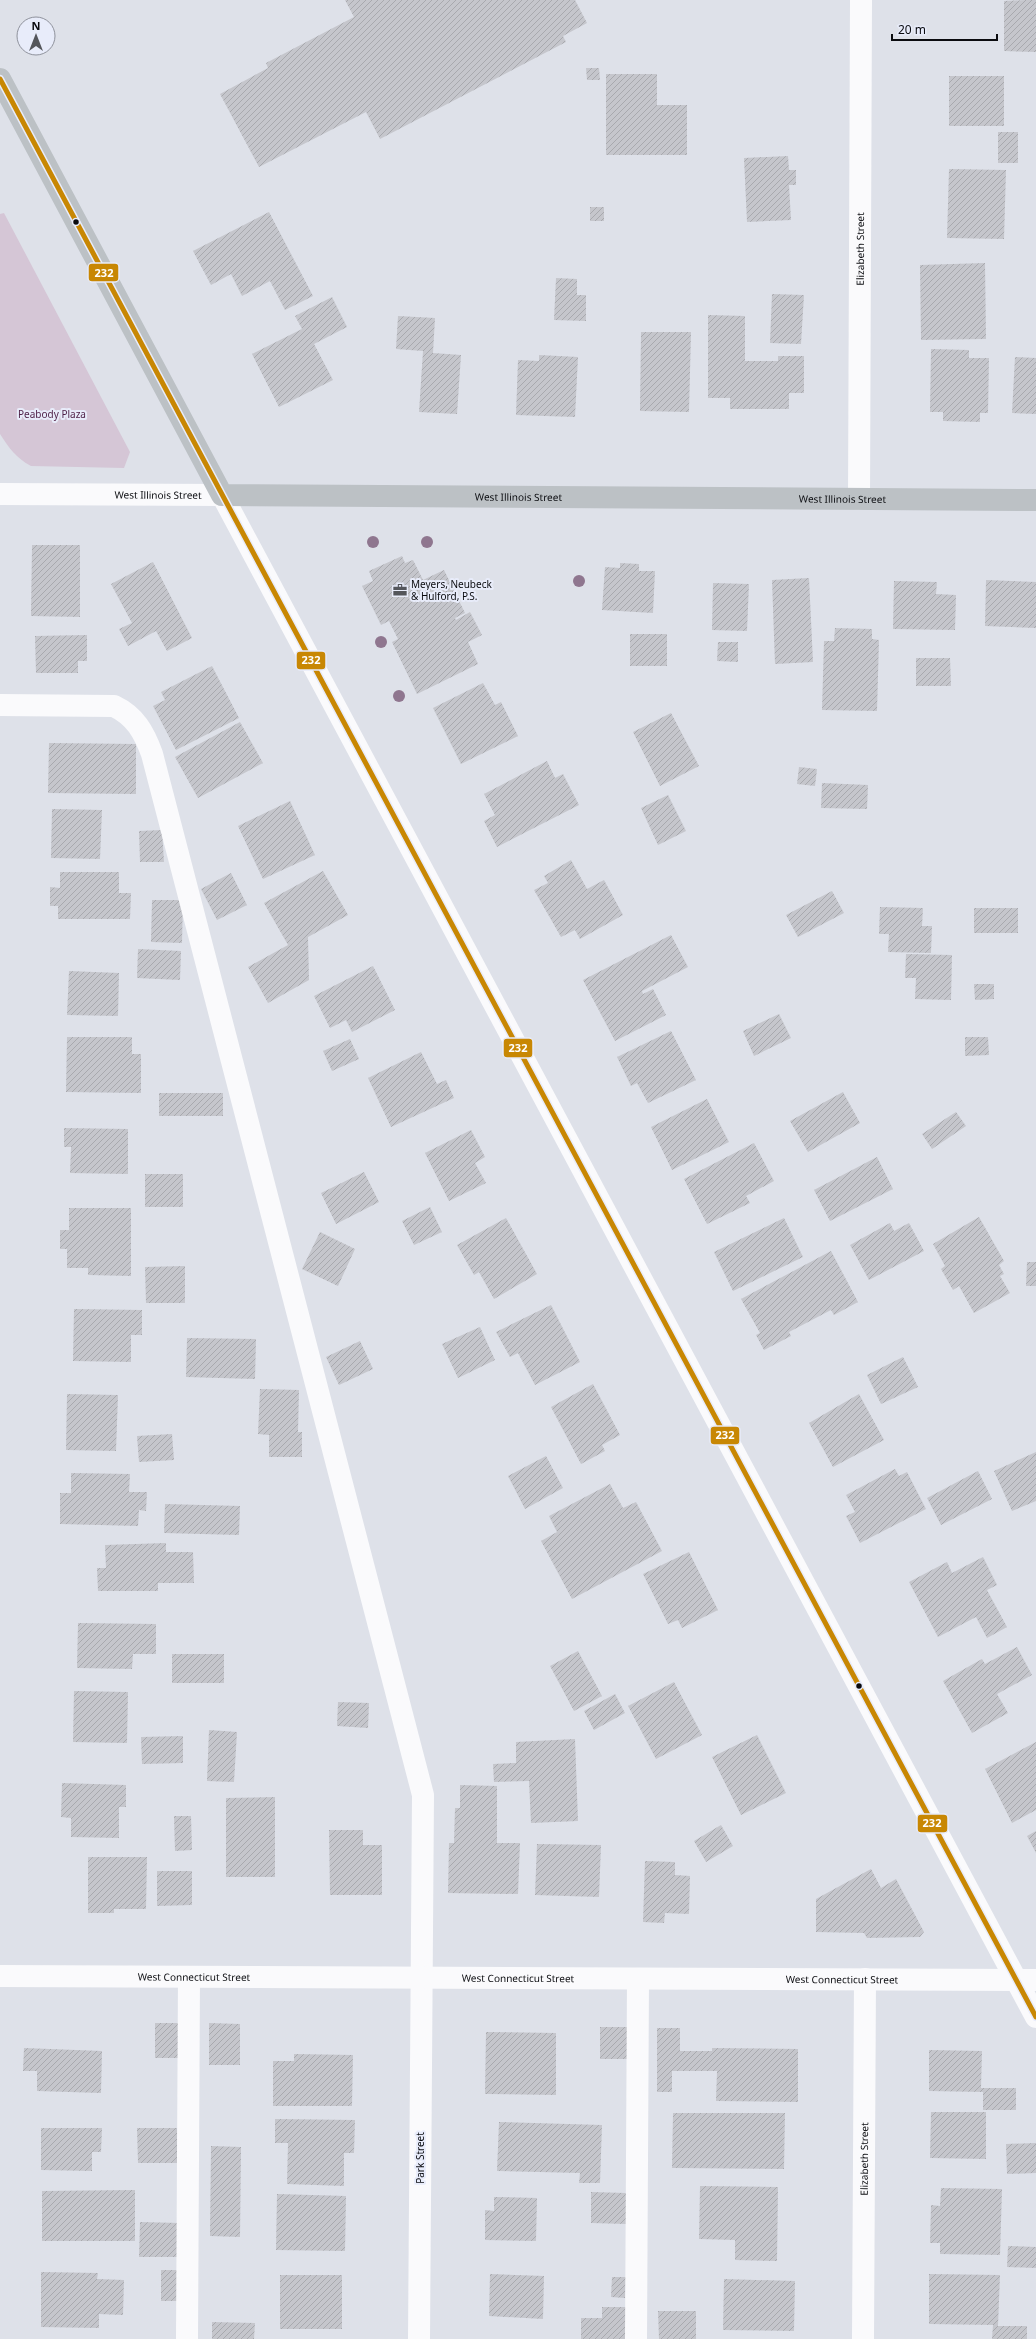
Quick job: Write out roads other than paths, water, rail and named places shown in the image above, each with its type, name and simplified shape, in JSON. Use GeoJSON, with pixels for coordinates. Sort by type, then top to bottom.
{"type":"FeatureCollection","features":[{"type":"Feature","properties":{"kind":"main road"},"geometry":{"type":"LineString","coordinates":[[0,79],[222,495]]}},
{"type":"Feature","properties":{"kind":"main road","name":"West Illinois Street"},"geometry":{"type":"LineString","coordinates":[[222,495],[1036,500]]}},
{"type":"Feature","properties":{"kind":"street","name":"Elizabeth Street"},"geometry":{"type":"LineString","coordinates":[[859,499],[860,0]]}},
{"type":"Feature","properties":{"kind":"street","name":"West Illinois Street"},"geometry":{"type":"LineString","coordinates":[[0,494],[222,495]]}},
{"type":"Feature","properties":{"kind":"street"},"geometry":{"type":"LineString","coordinates":[[222,495],[1026,1980],[1036,2017]]}},
{"type":"Feature","properties":{"kind":"street","name":"Park Street"},"geometry":{"type":"LineString","coordinates":[[0,705],[114,706],[126,712],[136,722],[145,736],[152,754],[423,1795],[419,2339]]}},
{"type":"Feature","properties":{"kind":"street","name":"West Connecticut Street"},"geometry":{"type":"LineString","coordinates":[[0,1976],[1026,1980]]}},
{"type":"Feature","properties":{"kind":"street"},"geometry":{"type":"LineString","coordinates":[[187,2339],[189,1977]]}},
{"type":"Feature","properties":{"kind":"street"},"geometry":{"type":"LineString","coordinates":[[636,2339],[638,1979]]}},
{"type":"Feature","properties":{"kind":"street","name":"Elizabeth Street"},"geometry":{"type":"LineString","coordinates":[[863,2339],[865,1979]]}},
{"type":"Feature","properties":{"kind":"place","name":"Meyers, Neubeck & Hulford, P.S."},"geometry":{"type":"Point","coordinates":[400,590]}},
{"type":"Feature","properties":{"kind":"park label","name":"Peabody Plaza"},"geometry":{"type":"Point","coordinates":[52,414]}}]}
